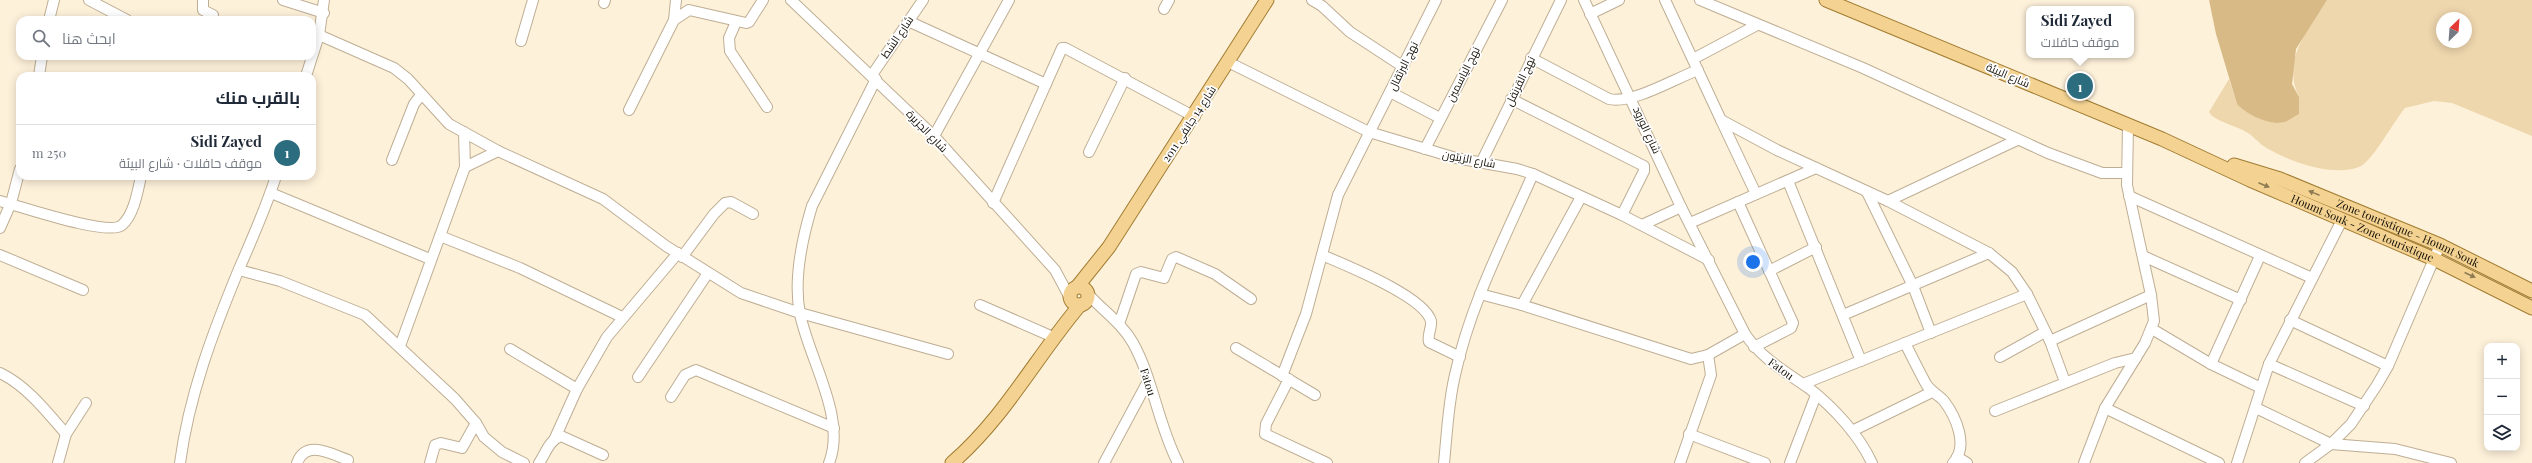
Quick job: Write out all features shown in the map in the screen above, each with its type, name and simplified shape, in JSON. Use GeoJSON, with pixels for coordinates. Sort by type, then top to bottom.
{"type":"FeatureCollection","features":[{"type":"Feature","properties":{"kind":"main road","name":"شارع 14 جانفي 2011"},"geometry":{"type":"LineString","coordinates":[[952,463],[1000,416],[1022,386],[1109,247],[1268,0]]}},
{"type":"Feature","properties":{"kind":"main road","name":"شارع البيئة"},"geometry":{"type":"LineString","coordinates":[[1826,0],[2190,152]]}},
{"type":"Feature","properties":{"kind":"main road","name":"Houmt Souk - Zone touristique"},"geometry":{"type":"LineString","coordinates":[[2190,152],[2342,220],[2434,259],[2532,308]]}},
{"type":"Feature","properties":{"kind":"main road","name":"Zone touristique - Houmt Souk"},"geometry":{"type":"LineString","coordinates":[[2190,152],[2280,179],[2440,245],[2532,291]]}},
{"type":"Feature","properties":{"kind":"street"},"geometry":{"type":"LineString","coordinates":[[50,16],[54,0]]}},
{"type":"Feature","properties":{"kind":"street"},"geometry":{"type":"LineString","coordinates":[[89,0],[119,16]]}},
{"type":"Feature","properties":{"kind":"street"},"geometry":{"type":"LineString","coordinates":[[203,0],[203,10],[213,15]]}},
{"type":"Feature","properties":{"kind":"street"},"geometry":{"type":"LineString","coordinates":[[283,0],[324,13]]}},
{"type":"Feature","properties":{"kind":"street"},"geometry":{"type":"LineString","coordinates":[[316,44],[324,13],[324,0]]}},
{"type":"Feature","properties":{"kind":"street"},"geometry":{"type":"LineString","coordinates":[[521,41],[533,0]]}},
{"type":"Feature","properties":{"kind":"street"},"geometry":{"type":"LineString","coordinates":[[629,110],[674,20],[676,0]]}},
{"type":"Feature","properties":{"kind":"street"},"geometry":{"type":"LineString","coordinates":[[674,20],[689,10],[736,22],[749,22],[764,0]]}},
{"type":"Feature","properties":{"kind":"street","name":"شارع الجزيرة"},"geometry":{"type":"LineString","coordinates":[[791,0],[874,77],[934,136],[993,203],[1079,296]]}},
{"type":"Feature","properties":{"kind":"street","name":"شارع الشط"},"geometry":{"type":"LineString","coordinates":[[830,463],[835,445],[834,428],[825,391],[800,313],[799,266],[806,227],[812,206],[874,77],[908,21],[923,0]]}},
{"type":"Feature","properties":{"kind":"street"},"geometry":{"type":"LineString","coordinates":[[934,136],[1009,0]]}},
{"type":"Feature","properties":{"kind":"street"},"geometry":{"type":"LineString","coordinates":[[1164,9],[1169,0]]}},
{"type":"Feature","properties":{"kind":"street"},"geometry":{"type":"LineString","coordinates":[[1312,0],[1327,10],[1346,28],[1402,66]]}},
{"type":"Feature","properties":{"kind":"street","name":"نهج البرتقال"},"geometry":{"type":"LineString","coordinates":[[1327,463],[1265,434],[1266,424],[1285,378],[1306,314],[1338,194],[1436,0]]}},
{"type":"Feature","properties":{"kind":"street","name":"نهج الياسمين"},"geometry":{"type":"LineString","coordinates":[[1425,149],[1502,0]]}},
{"type":"Feature","properties":{"kind":"street","name":"نهج القرنفل"},"geometry":{"type":"LineString","coordinates":[[1480,163],[1561,0]]}},
{"type":"Feature","properties":{"kind":"street","name":"شارع الورود"},"geometry":{"type":"LineString","coordinates":[[1584,0],[1632,98],[1681,206],[1709,260]]}},
{"type":"Feature","properties":{"kind":"street"},"geometry":{"type":"LineString","coordinates":[[1590,14],[1619,0]]}},
{"type":"Feature","properties":{"kind":"street"},"geometry":{"type":"LineString","coordinates":[[1665,0],[1756,194]]}},
{"type":"Feature","properties":{"kind":"street"},"geometry":{"type":"LineString","coordinates":[[1700,0],[1863,68],[2018,140],[2086,168],[2102,173],[2126,173]]}},
{"type":"Feature","properties":{"kind":"street"},"geometry":{"type":"LineString","coordinates":[[908,21],[1046,84]]}},
{"type":"Feature","properties":{"kind":"street"},"geometry":{"type":"LineString","coordinates":[[736,22],[729,38],[730,51],[767,107]]}},
{"type":"Feature","properties":{"kind":"street"},"geometry":{"type":"LineString","coordinates":[[1693,59],[1757,24]]}},
{"type":"Feature","properties":{"kind":"street"},"geometry":{"type":"LineString","coordinates":[[319,35],[394,68],[402,73],[421,95],[450,124],[498,151],[603,199],[680,255],[741,293],[800,313],[948,354]]}},
{"type":"Feature","properties":{"kind":"street"},"geometry":{"type":"LineString","coordinates":[[993,203],[1060,51],[1066,48],[1126,78],[1194,117]]}},
{"type":"Feature","properties":{"kind":"street"},"geometry":{"type":"LineString","coordinates":[[1531,58],[1609,99],[1619,101],[1632,98],[1698,70]]}},
{"type":"Feature","properties":{"kind":"street"},"geometry":{"type":"LineString","coordinates":[[40,72],[41,60]]}},
{"type":"Feature","properties":{"kind":"street"},"geometry":{"type":"LineString","coordinates":[[307,72],[311,60]]}},
{"type":"Feature","properties":{"kind":"street","name":"شارع الزيتون"},"geometry":{"type":"LineString","coordinates":[[1228,62],[1370,132],[1425,149],[1480,163],[1517,169],[1533,174],[1622,215],[1709,260]]}},
{"type":"Feature","properties":{"kind":"street"},"geometry":{"type":"LineString","coordinates":[[1089,152],[1126,78]]}},
{"type":"Feature","properties":{"kind":"street"},"geometry":{"type":"LineString","coordinates":[[1390,92],[1440,118]]}},
{"type":"Feature","properties":{"kind":"street"},"geometry":{"type":"LineString","coordinates":[[392,160],[414,104],[421,95]]}},
{"type":"Feature","properties":{"kind":"street"},"geometry":{"type":"LineString","coordinates":[[1511,99],[1644,166],[1644,171],[1622,215]]}},
{"type":"Feature","properties":{"kind":"street"},"geometry":{"type":"LineString","coordinates":[[1722,120],[1816,168],[1888,201],[1989,253],[2012,272],[2027,294],[2047,337],[2065,382]]}},
{"type":"Feature","properties":{"kind":"street"},"geometry":{"type":"LineString","coordinates":[[2084,463],[2105,408],[2152,329],[2154,313],[2151,295],[2129,196],[2126,173],[2128,125]]}},
{"type":"Feature","properties":{"kind":"street"},"geometry":{"type":"LineString","coordinates":[[400,346],[430,259],[465,167],[464,132]]}},
{"type":"Feature","properties":{"kind":"street"},"geometry":{"type":"LineString","coordinates":[[1888,201],[2018,140]]}},
{"type":"Feature","properties":{"kind":"street"},"geometry":{"type":"LineString","coordinates":[[465,167],[498,151]]}},
{"type":"Feature","properties":{"kind":"street"},"geometry":{"type":"LineString","coordinates":[[1690,223],[1816,168]]}},
{"type":"Feature","properties":{"kind":"street"},"geometry":{"type":"LineString","coordinates":[[1444,463],[1453,388],[1460,357],[1480,294],[1533,174]]}},
{"type":"Feature","properties":{"kind":"street"},"geometry":{"type":"LineString","coordinates":[[0,228],[11,203],[17,180]]}},
{"type":"Feature","properties":{"kind":"street"},"geometry":{"type":"LineString","coordinates":[[0,201],[66,220],[107,228],[117,228],[126,220],[130,212],[141,180]]}},
{"type":"Feature","properties":{"kind":"street"},"geometry":{"type":"LineString","coordinates":[[180,463],[184,430],[194,392],[239,270],[271,193],[275,180]]}},
{"type":"Feature","properties":{"kind":"street"},"geometry":{"type":"LineString","coordinates":[[1788,181],[1861,361]]}},
{"type":"Feature","properties":{"kind":"street"},"geometry":{"type":"LineString","coordinates":[[1867,192],[1913,286],[1931,333]]}},
{"type":"Feature","properties":{"kind":"street"},"geometry":{"type":"LineString","coordinates":[[271,193],[430,259]]}},
{"type":"Feature","properties":{"kind":"street"},"geometry":{"type":"LineString","coordinates":[[2129,196],[2312,278]]}},
{"type":"Feature","properties":{"kind":"street"},"geometry":{"type":"LineString","coordinates":[[1522,305],[1581,197]]}},
{"type":"Feature","properties":{"kind":"street"},"geometry":{"type":"LineString","coordinates":[[539,463],[555,438],[577,389],[607,337],[622,318],[680,255],[725,202],[731,202],[753,214]]}},
{"type":"Feature","properties":{"kind":"street"},"geometry":{"type":"LineString","coordinates":[[1738,202],[1793,325],[1754,347]]}},
{"type":"Feature","properties":{"kind":"street"},"geometry":{"type":"LineString","coordinates":[[1642,225],[1681,206]]}},
{"type":"Feature","properties":{"kind":"street"},"geometry":{"type":"LineString","coordinates":[[2237,463],[2269,364],[2342,220]]}},
{"type":"Feature","properties":{"kind":"street"},"geometry":{"type":"LineString","coordinates":[[440,236],[520,268],[622,318]]}},
{"type":"Feature","properties":{"kind":"street"},"geometry":{"type":"LineString","coordinates":[[2305,463],[2331,444],[2351,424],[2364,406],[2388,366],[2440,245]]}},
{"type":"Feature","properties":{"kind":"street"},"geometry":{"type":"LineString","coordinates":[[1769,271],[1816,247]]}},
{"type":"Feature","properties":{"kind":"street"},"geometry":{"type":"LineString","coordinates":[[1843,314],[1989,253]]}},
{"type":"Feature","properties":{"kind":"street"},"geometry":{"type":"LineString","coordinates":[[0,255],[83,290]]}},
{"type":"Feature","properties":{"kind":"street"},"geometry":{"type":"LineString","coordinates":[[1322,255],[1381,280],[1409,299],[1428,315],[1431,322],[1429,342],[1460,357]]}},
{"type":"Feature","properties":{"kind":"street"},"geometry":{"type":"LineString","coordinates":[[2143,256],[2241,300]]}},
{"type":"Feature","properties":{"kind":"street"},"geometry":{"type":"LineString","coordinates":[[2211,364],[2260,256]]}},
{"type":"Feature","properties":{"kind":"street"},"geometry":{"type":"LineString","coordinates":[[1119,324],[1136,274],[1141,272],[1164,278],[1172,259],[1176,257],[1215,274],[1251,299]]}},
{"type":"Feature","properties":{"kind":"street","name":"Fatou"},"geometry":{"type":"LineString","coordinates":[[1709,260],[1745,334],[1754,347],[1816,395],[1852,430],[1862,444],[1872,463]]}},
{"type":"Feature","properties":{"kind":"street"},"geometry":{"type":"LineString","coordinates":[[239,270],[280,281],[349,307],[374,322],[400,346],[476,423],[484,437],[502,452],[524,463]]}},
{"type":"Feature","properties":{"kind":"street"},"geometry":{"type":"LineString","coordinates":[[638,377],[708,273]]}},
{"type":"Feature","properties":{"kind":"street"},"geometry":{"type":"LineString","coordinates":[[1480,294],[1522,305],[1678,357],[1691,359],[1708,355],[1745,334]]}},
{"type":"Feature","properties":{"kind":"street"},"geometry":{"type":"LineString","coordinates":[[1803,384],[2027,294]]}},
{"type":"Feature","properties":{"kind":"street"},"geometry":{"type":"LineString","coordinates":[[2000,357],[2151,295]]}},
{"type":"Feature","properties":{"kind":"street","name":"Fatou"},"geometry":{"type":"LineString","coordinates":[[1079,296],[1102,310],[1119,324],[1138,352],[1163,430],[1178,463]]}},
{"type":"Feature","properties":{"kind":"street"},"geometry":{"type":"LineString","coordinates":[[980,305],[1053,337]]}},
{"type":"Feature","properties":{"kind":"street"},"geometry":{"type":"LineString","coordinates":[[2290,320],[2388,366]]}},
{"type":"Feature","properties":{"kind":"street"},"geometry":{"type":"LineString","coordinates":[[2152,329],[2211,364],[2262,388]]}},
{"type":"Feature","properties":{"kind":"street"},"geometry":{"type":"LineString","coordinates":[[1905,343],[1932,392],[1943,400],[1959,431],[1961,443],[1955,460],[1967,463]]}},
{"type":"Feature","properties":{"kind":"street"},"geometry":{"type":"LineString","coordinates":[[1236,348],[1315,395]]}},
{"type":"Feature","properties":{"kind":"street"},"geometry":{"type":"LineString","coordinates":[[510,349],[577,389]]}},
{"type":"Feature","properties":{"kind":"street"},"geometry":{"type":"LineString","coordinates":[[1680,463],[1711,375],[1708,355]]}},
{"type":"Feature","properties":{"kind":"street"},"geometry":{"type":"LineString","coordinates":[[1995,411],[2065,382],[2136,358]]}},
{"type":"Feature","properties":{"kind":"street"},"geometry":{"type":"LineString","coordinates":[[2269,364],[2364,406]]}},
{"type":"Feature","properties":{"kind":"street"},"geometry":{"type":"LineString","coordinates":[[671,397],[685,375],[696,370],[834,428]]}},
{"type":"Feature","properties":{"kind":"street"},"geometry":{"type":"LineString","coordinates":[[0,373],[19,385],[43,408],[66,434]]}},
{"type":"Feature","properties":{"kind":"street"},"geometry":{"type":"LineString","coordinates":[[1104,463],[1148,381]]}},
{"type":"Feature","properties":{"kind":"street"},"geometry":{"type":"LineString","coordinates":[[1852,430],[1932,392]]}},
{"type":"Feature","properties":{"kind":"street"},"geometry":{"type":"LineString","coordinates":[[1790,463],[1816,395]]}},
{"type":"Feature","properties":{"kind":"street"},"geometry":{"type":"LineString","coordinates":[[58,463],[66,434],[86,403]]}},
{"type":"Feature","properties":{"kind":"street"},"geometry":{"type":"LineString","coordinates":[[2105,408],[2218,463]]}},
{"type":"Feature","properties":{"kind":"street"},"geometry":{"type":"LineString","coordinates":[[2256,408],[2331,444],[2395,449],[2451,463]]}},
{"type":"Feature","properties":{"kind":"street"},"geometry":{"type":"LineString","coordinates":[[430,463],[432,450],[436,445],[441,443],[462,448],[476,423]]}},
{"type":"Feature","properties":{"kind":"street"},"geometry":{"type":"LineString","coordinates":[[1689,434],[1765,463]]}},
{"type":"Feature","properties":{"kind":"street"},"geometry":{"type":"LineString","coordinates":[[555,438],[568,438],[603,455]]}},
{"type":"Feature","properties":{"kind":"street"},"geometry":{"type":"LineString","coordinates":[[296,463],[302,453],[314,449],[348,460]]}},
{"type":"Feature","properties":{"kind":"shaded area"},"geometry":{"type":"Polygon","coordinates":[[[2209,0],[2327,0],[2296,49],[2292,84],[2299,97],[2299,114],[2286,121],[2278,123],[2265,121],[2246,112],[2237,104],[2216,34],[2209,0]]]}},
{"type":"Feature","properties":{"kind":"shaded area"},"geometry":{"type":"Polygon","coordinates":[[[2327,0],[2532,0],[2532,136],[2452,103],[2434,101],[2405,108],[2366,162],[2361,166],[2338,170],[2324,169],[2296,162],[2272,151],[2244,131],[2212,116],[2209,112],[2229,79],[2237,104],[2299,97],[2294,83],[2293,70],[2299,46],[2327,0]]]}},
{"type":"Feature","properties":{"kind":"place","name":"Sidi Zayed"},"geometry":{"type":"Point","coordinates":[2080,86]}}]}
